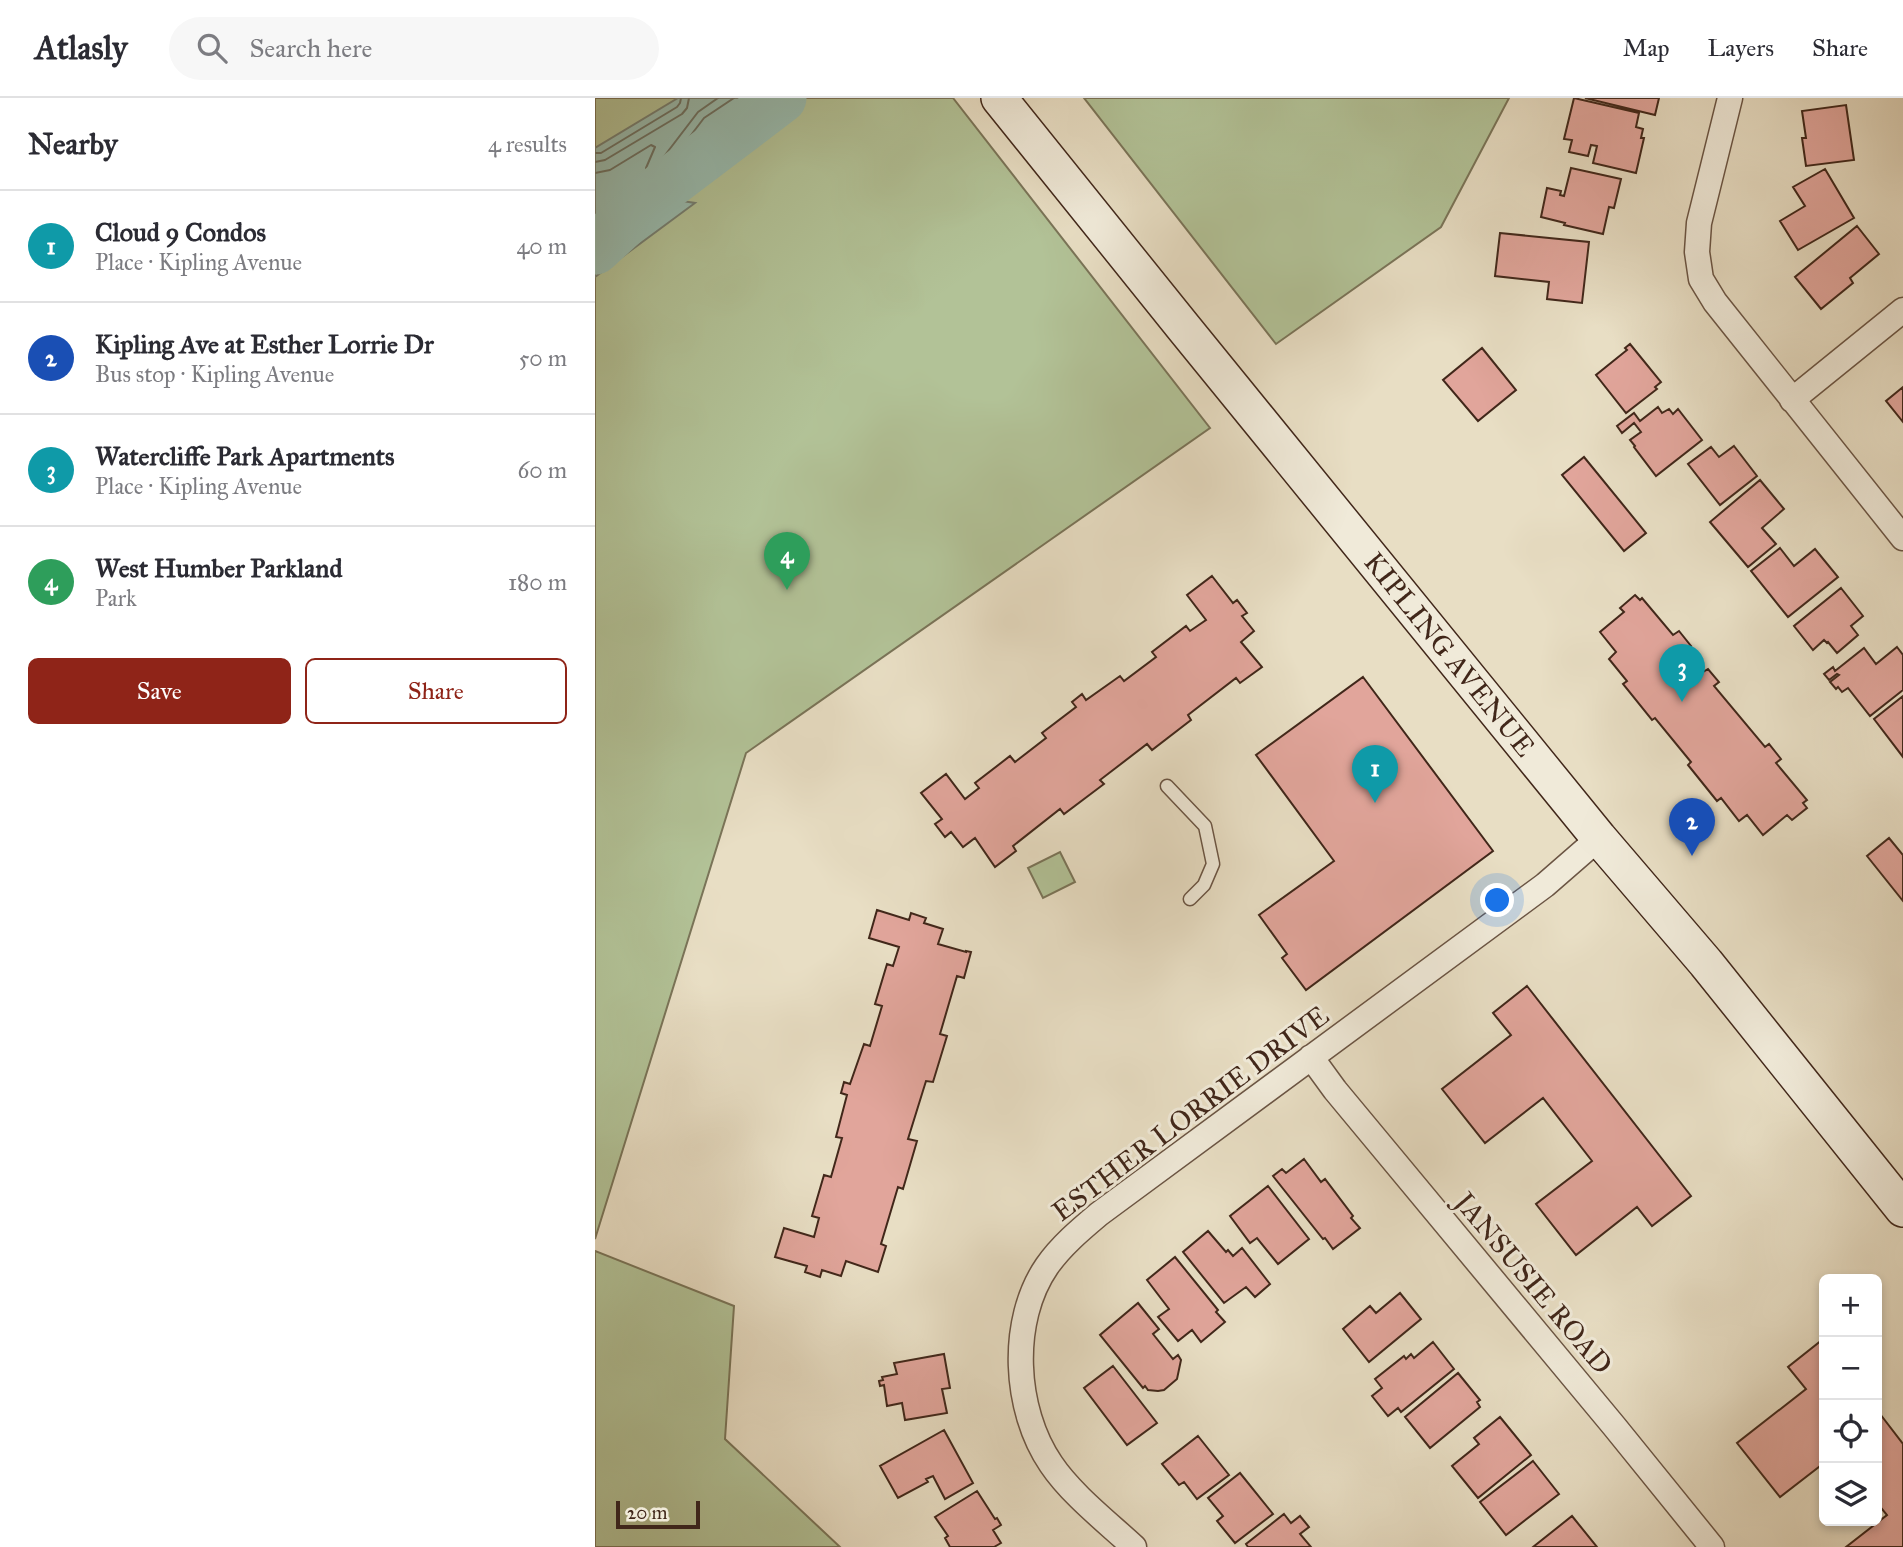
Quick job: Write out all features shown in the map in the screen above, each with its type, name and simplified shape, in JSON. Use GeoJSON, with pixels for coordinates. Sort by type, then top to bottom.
{"type":"FeatureCollection","features":[{"type":"Feature","properties":{"kind":"main road","name":"KIPLING AVENUE"},"geometry":{"type":"LineString","coordinates":[[1008,109],[1599,838],[1706,963],[1903,1209]]}},
{"type":"Feature","properties":{"kind":"street"},"geometry":{"type":"LineString","coordinates":[[1730,98],[1699,223],[1697,252],[1701,279],[1715,302],[1903,538]]}},
{"type":"Feature","properties":{"kind":"street"},"geometry":{"type":"LineString","coordinates":[[1792,400],[1903,310]]}},
{"type":"Feature","properties":{"kind":"street","name":"ESTHER LORRIE DRIVE"},"geometry":{"type":"LineString","coordinates":[[1134,1547],[1062,1480],[1040,1446],[1033,1429],[1023,1392],[1021,1355],[1026,1316],[1033,1293],[1048,1265],[1071,1238],[1090,1222],[1545,885],[1599,838]]}},
{"type":"Feature","properties":{"kind":"street","name":"JANSUSIE ROAD"},"geometry":{"type":"LineString","coordinates":[[1311,1057],[1335,1090],[1711,1547]]}},
{"type":"Feature","properties":{"kind":"lane"},"geometry":{"type":"LineString","coordinates":[[1167,786],[1205,826],[1213,864],[1204,885],[1190,899]]}},
{"type":"Feature","properties":{"kind":"green space"},"geometry":{"type":"Polygon","coordinates":[[[595,98],[953,98],[1210,428],[746,753],[595,1239],[595,98]]]}},
{"type":"Feature","properties":{"kind":"green space"},"geometry":{"type":"Polygon","coordinates":[[[1084,98],[1509,98],[1441,227],[1276,344],[1084,98]]]}},
{"type":"Feature","properties":{"kind":"green space"},"geometry":{"type":"Polygon","coordinates":[[[1060,852],[1075,882],[1043,898],[1028,868],[1060,852]]]}},
{"type":"Feature","properties":{"kind":"green space"},"geometry":{"type":"Polygon","coordinates":[[[595,1251],[734,1306],[725,1439],[840,1547],[595,1547],[595,1251]]]}},
{"type":"Feature","properties":{"kind":"water"},"geometry":{"type":"Polygon","coordinates":[[[678,98],[747,98],[709,123],[672,171],[675,200],[695,203],[595,277],[595,148],[678,98]]]}},
{"type":"Feature","properties":{"kind":"building"},"geometry":{"type":"Polygon","coordinates":[[[1574,98],[1639,113],[1636,127],[1643,129],[1641,138],[1644,138],[1636,173],[1593,163],[1597,146],[1591,145],[1588,156],[1569,152],[1572,140],[1564,139],[1574,98]]]}},
{"type":"Feature","properties":{"kind":"building"},"geometry":{"type":"Polygon","coordinates":[[[1585,98],[1659,98],[1655,115],[1585,98]]]}},
{"type":"Feature","properties":{"kind":"building"},"geometry":{"type":"Polygon","coordinates":[[[1846,105],[1854,160],[1806,166],[1802,111],[1846,105]]]}},
{"type":"Feature","properties":{"kind":"building"},"geometry":{"type":"Polygon","coordinates":[[[1571,168],[1621,179],[1614,208],[1609,207],[1603,234],[1541,217],[1547,188],[1561,191],[1560,195],[1564,196],[1571,168]]]}},
{"type":"Feature","properties":{"kind":"building"},"geometry":{"type":"Polygon","coordinates":[[[1825,169],[1854,218],[1798,250],[1780,221],[1805,206],[1793,187],[1825,169]]]}},
{"type":"Feature","properties":{"kind":"building"},"geometry":{"type":"Polygon","coordinates":[[[1857,226],[1879,254],[1850,278],[1853,283],[1821,309],[1795,277],[1857,226]]]}},
{"type":"Feature","properties":{"kind":"building"},"geometry":{"type":"Polygon","coordinates":[[[1500,233],[1589,242],[1582,303],[1547,299],[1549,282],[1495,276],[1500,233]]]}},
{"type":"Feature","properties":{"kind":"building"},"geometry":{"type":"Polygon","coordinates":[[[1630,344],[1661,382],[1655,387],[1657,389],[1626,413],[1596,375],[1627,350],[1625,348],[1630,344]]]}},
{"type":"Feature","properties":{"kind":"building"},"geometry":{"type":"Polygon","coordinates":[[[1482,348],[1516,390],[1478,421],[1443,380],[1482,348]]]}},
{"type":"Feature","properties":{"kind":"building"},"geometry":{"type":"Polygon","coordinates":[[[1903,387],[1903,422],[1886,401],[1903,387]]]}},
{"type":"Feature","properties":{"kind":"building"},"geometry":{"type":"Polygon","coordinates":[[[1658,407],[1662,413],[1669,409],[1673,414],[1678,409],[1702,440],[1656,476],[1630,440],[1641,432],[1634,423],[1622,433],[1617,426],[1634,413],[1640,421],[1658,407]]]}},
{"type":"Feature","properties":{"kind":"building"},"geometry":{"type":"Polygon","coordinates":[[[1734,446],[1757,476],[1720,505],[1688,464],[1711,447],[1719,457],[1734,446]]]}},
{"type":"Feature","properties":{"kind":"building"},"geometry":{"type":"Polygon","coordinates":[[[1584,457],[1646,533],[1624,551],[1562,475],[1584,457]]]}},
{"type":"Feature","properties":{"kind":"building"},"geometry":{"type":"Polygon","coordinates":[[[1760,480],[1784,509],[1762,528],[1776,544],[1748,567],[1710,522],[1760,480]]]}},
{"type":"Feature","properties":{"kind":"building"},"geometry":{"type":"Polygon","coordinates":[[[1780,548],[1794,566],[1815,549],[1838,577],[1788,617],[1751,571],[1780,548]]]}},
{"type":"Feature","properties":{"kind":"building"},"geometry":{"type":"Polygon","coordinates":[[[1212,576],[1233,603],[1237,600],[1247,613],[1242,616],[1254,631],[1241,642],[1262,667],[1240,683],[1236,678],[1188,715],[1191,720],[1152,750],[1147,744],[1100,780],[1104,784],[1064,814],[1060,809],[1013,846],[1016,851],[995,867],[975,838],[963,847],[951,832],[945,837],[935,824],[942,819],[921,793],[946,774],[965,799],[979,788],[975,783],[1010,756],[1015,762],[1046,738],[1042,733],[1076,707],[1072,702],[1082,694],[1086,700],[1120,676],[1124,681],[1156,657],[1152,652],[1186,626],[1190,631],[1206,620],[1187,595],[1212,576]]]}},
{"type":"Feature","properties":{"kind":"building"},"geometry":{"type":"Polygon","coordinates":[[[1841,588],[1863,616],[1851,626],[1858,635],[1837,653],[1824,640],[1813,650],[1794,626],[1841,588]]]}},
{"type":"Feature","properties":{"kind":"building"},"geometry":{"type":"Polygon","coordinates":[[[1635,595],[1640,600],[1642,598],[1673,635],[1679,631],[1691,646],[1685,650],[1703,672],[1708,669],[1719,682],[1714,686],[1765,747],[1769,744],[1781,759],[1776,763],[1807,800],[1803,803],[1807,808],[1792,820],[1787,815],[1763,835],[1747,815],[1739,821],[1721,798],[1717,801],[1688,765],[1691,762],[1623,684],[1627,681],[1609,659],[1616,652],[1600,632],[1624,612],[1620,608],[1635,595]]]}},
{"type":"Feature","properties":{"kind":"building"},"geometry":{"type":"Polygon","coordinates":[[[1897,647],[1903,655],[1903,690],[1870,716],[1848,688],[1842,692],[1830,682],[1839,675],[1829,680],[1824,674],[1833,667],[1835,671],[1864,648],[1876,664],[1897,647]]]}},
{"type":"Feature","properties":{"kind":"building"},"geometry":{"type":"Polygon","coordinates":[[[1363,677],[1493,851],[1306,990],[1282,958],[1287,954],[1259,915],[1334,861],[1256,755],[1363,677]]]}},
{"type":"Feature","properties":{"kind":"building"},"geometry":{"type":"Polygon","coordinates":[[[1903,696],[1903,757],[1874,719],[1903,696]]]}},
{"type":"Feature","properties":{"kind":"building"},"geometry":{"type":"Polygon","coordinates":[[[1889,838],[1903,855],[1903,901],[1867,856],[1889,838]]]}},
{"type":"Feature","properties":{"kind":"building"},"geometry":{"type":"Polygon","coordinates":[[[877,910],[909,920],[911,913],[926,918],[924,923],[943,929],[938,944],[971,952],[964,978],[957,976],[940,1034],[947,1036],[933,1082],[926,1081],[908,1139],[917,1141],[903,1189],[898,1187],[881,1244],[886,1246],[878,1272],[846,1261],[841,1276],[822,1270],[820,1277],[805,1272],[807,1266],[775,1257],[784,1228],[814,1237],[819,1218],[812,1216],[824,1175],[831,1177],[842,1138],[836,1137],[847,1095],[841,1093],[844,1082],[850,1084],[864,1044],[870,1046],[882,1006],[875,1004],[887,964],[893,966],[899,947],[869,938],[877,910]]]}},
{"type":"Feature","properties":{"kind":"building"},"geometry":{"type":"Polygon","coordinates":[[[1527,986],[1691,1196],[1652,1226],[1637,1207],[1576,1255],[1536,1204],[1592,1161],[1543,1098],[1485,1143],[1442,1089],[1511,1035],[1493,1013],[1527,986]]]}},
{"type":"Feature","properties":{"kind":"building"},"geometry":{"type":"Polygon","coordinates":[[[1304,1159],[1321,1182],[1325,1179],[1360,1228],[1333,1249],[1273,1176],[1282,1169],[1286,1173],[1304,1159]]]}},
{"type":"Feature","properties":{"kind":"building"},"geometry":{"type":"Polygon","coordinates":[[[1268,1186],[1309,1239],[1278,1264],[1257,1238],[1250,1243],[1230,1216],[1268,1186]]]}},
{"type":"Feature","properties":{"kind":"building"},"geometry":{"type":"Polygon","coordinates":[[[1208,1231],[1226,1252],[1228,1250],[1233,1256],[1242,1248],[1270,1284],[1255,1297],[1246,1287],[1224,1303],[1183,1252],[1208,1231]]]}},
{"type":"Feature","properties":{"kind":"building"},"geometry":{"type":"Polygon","coordinates":[[[1175,1257],[1225,1322],[1201,1342],[1192,1330],[1178,1341],[1158,1317],[1169,1309],[1147,1280],[1175,1257]]]}},
{"type":"Feature","properties":{"kind":"building"},"geometry":{"type":"Polygon","coordinates":[[[1400,1293],[1421,1319],[1369,1362],[1343,1329],[1370,1306],[1376,1313],[1400,1293]]]}},
{"type":"Feature","properties":{"kind":"building"},"geometry":{"type":"Polygon","coordinates":[[[1138,1303],[1159,1329],[1153,1334],[1173,1359],[1178,1355],[1181,1360],[1177,1379],[1164,1390],[1148,1390],[1145,1386],[1143,1388],[1100,1335],[1138,1303]]]}},
{"type":"Feature","properties":{"kind":"building"},"geometry":{"type":"Polygon","coordinates":[[[1433,1342],[1454,1369],[1401,1412],[1398,1408],[1388,1416],[1372,1396],[1382,1388],[1375,1379],[1404,1356],[1406,1359],[1411,1354],[1414,1358],[1433,1342]]]}},
{"type":"Feature","properties":{"kind":"building"},"geometry":{"type":"Polygon","coordinates":[[[1819,1342],[1819,1467],[1780,1497],[1737,1443],[1806,1389],[1788,1367],[1819,1342]]]}},
{"type":"Feature","properties":{"kind":"building"},"geometry":{"type":"Polygon","coordinates":[[[944,1354],[950,1388],[942,1389],[947,1413],[905,1420],[902,1403],[887,1406],[884,1385],[880,1386],[879,1381],[883,1380],[882,1377],[897,1374],[894,1363],[944,1354]]]}},
{"type":"Feature","properties":{"kind":"building"},"geometry":{"type":"Polygon","coordinates":[[[1113,1366],[1157,1423],[1127,1445],[1084,1388],[1113,1366]]]}},
{"type":"Feature","properties":{"kind":"building"},"geometry":{"type":"Polygon","coordinates":[[[1458,1373],[1480,1400],[1477,1402],[1480,1407],[1430,1448],[1405,1417],[1458,1373]]]}},
{"type":"Feature","properties":{"kind":"building"},"geometry":{"type":"Polygon","coordinates":[[[1500,1417],[1531,1455],[1478,1498],[1452,1466],[1479,1444],[1474,1438],[1500,1417]]]}},
{"type":"Feature","properties":{"kind":"building"},"geometry":{"type":"Polygon","coordinates":[[[1882,1417],[1903,1444],[1903,1547],[1846,1547],[1873,1526],[1882,1526],[1882,1519],[1887,1515],[1882,1509],[1882,1417]]]}},
{"type":"Feature","properties":{"kind":"building"},"geometry":{"type":"Polygon","coordinates":[[[944,1430],[973,1483],[945,1499],[933,1476],[926,1479],[928,1482],[898,1498],[880,1466],[944,1430]]]}},
{"type":"Feature","properties":{"kind":"building"},"geometry":{"type":"Polygon","coordinates":[[[1198,1436],[1229,1475],[1197,1499],[1184,1482],[1179,1485],[1162,1464],[1198,1436]]]}},
{"type":"Feature","properties":{"kind":"building"},"geometry":{"type":"Polygon","coordinates":[[[1533,1461],[1559,1494],[1506,1535],[1480,1502],[1533,1461]]]}},
{"type":"Feature","properties":{"kind":"building"},"geometry":{"type":"Polygon","coordinates":[[[1240,1473],[1273,1514],[1235,1543],[1217,1521],[1223,1516],[1208,1498],[1240,1473]]]}},
{"type":"Feature","properties":{"kind":"building"},"geometry":{"type":"Polygon","coordinates":[[[977,1491],[1001,1525],[993,1530],[1001,1543],[994,1547],[950,1547],[945,1538],[948,1536],[935,1517],[977,1491]]]}},
{"type":"Feature","properties":{"kind":"building"},"geometry":{"type":"Polygon","coordinates":[[[1284,1514],[1291,1523],[1300,1516],[1309,1527],[1300,1534],[1311,1547],[1248,1547],[1246,1544],[1284,1514]]]}},
{"type":"Feature","properties":{"kind":"building"},"geometry":{"type":"Polygon","coordinates":[[[1572,1516],[1597,1547],[1533,1547],[1572,1516]]]}},
{"type":"Feature","properties":{"kind":"waterway"},"geometry":{"type":"LineString","coordinates":[[595,249],[657,192],[781,98]]}},
{"type":"Feature","properties":{"kind":"place","name":"West Humber Parkland"},"geometry":{"type":"Point","coordinates":[787,590]}},
{"type":"Feature","properties":{"kind":"place","name":"Watercliffe Park Apartments"},"geometry":{"type":"Point","coordinates":[1682,702]}},
{"type":"Feature","properties":{"kind":"place","name":"Cloud 9 Condos"},"geometry":{"type":"Point","coordinates":[1375,803]}},
{"type":"Feature","properties":{"kind":"place","name":"Kipling Ave at Esther Lorrie Dr"},"geometry":{"type":"Point","coordinates":[1692,856]}}]}
